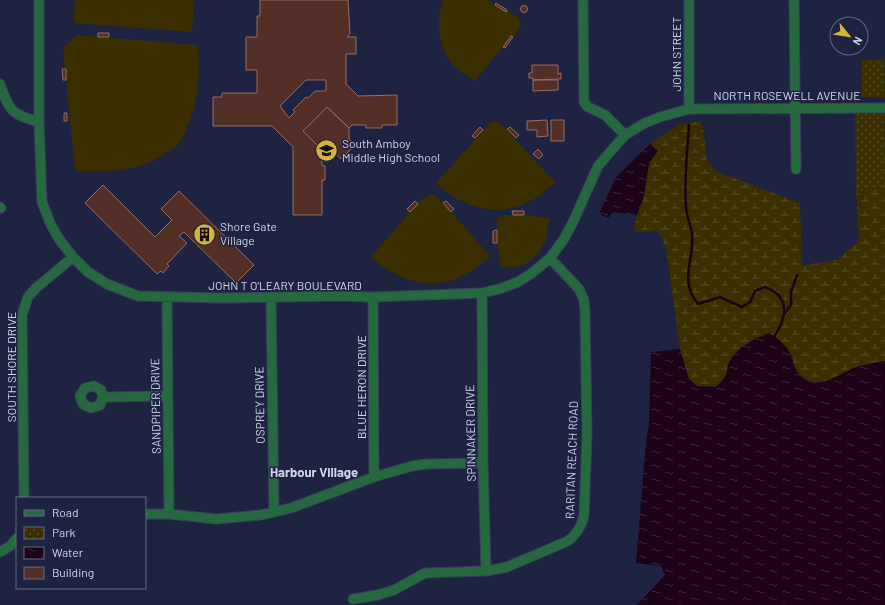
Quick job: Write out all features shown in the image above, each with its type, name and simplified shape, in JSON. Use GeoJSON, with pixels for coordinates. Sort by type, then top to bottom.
{"type":"FeatureCollection","features":[{"type":"Feature","properties":{"kind":"street","name":"JOHN T O'LEARY BOULEVARD"},"geometry":{"type":"LineString","coordinates":[[40,0],[39,122],[42,202],[51,224],[72,257],[88,272],[107,284],[138,296],[221,298],[373,297],[482,293],[518,282],[550,258],[564,239],[598,166],[625,135],[660,117],[689,109]]}},
{"type":"Feature","properties":{"kind":"street"},"geometry":{"type":"LineString","coordinates":[[583,0],[584,102],[588,107],[605,115],[625,135]]}},
{"type":"Feature","properties":{"kind":"street","name":"JOHN STREET"},"geometry":{"type":"LineString","coordinates":[[689,0],[689,109]]}},
{"type":"Feature","properties":{"kind":"street"},"geometry":{"type":"LineString","coordinates":[[794,0],[796,170]]}},
{"type":"Feature","properties":{"kind":"street"},"geometry":{"type":"LineString","coordinates":[[0,84],[9,106],[15,114],[22,118],[39,122]]}},
{"type":"Feature","properties":{"kind":"street","name":"NORTH ROSEWELL AVENUE"},"geometry":{"type":"LineString","coordinates":[[689,109],[885,108]]}},
{"type":"Feature","properties":{"kind":"street","name":"SOUTH SHORE DRIVE"},"geometry":{"type":"LineString","coordinates":[[24,497],[22,315],[28,297],[36,288],[72,257]]}},
{"type":"Feature","properties":{"kind":"street","name":"RARITAN REACH ROAD"},"geometry":{"type":"LineString","coordinates":[[353,599],[378,595],[394,590],[425,572],[486,572],[507,567],[574,537],[583,520],[587,435],[586,312],[584,300],[579,289],[550,258]]}},
{"type":"Feature","properties":{"kind":"street","name":"SPINNAKER DRIVE"},"geometry":{"type":"LineString","coordinates":[[482,293],[483,463],[486,572]]}},
{"type":"Feature","properties":{"kind":"street","name":"SANDPIPER DRIVE"},"geometry":{"type":"LineString","coordinates":[[167,297],[169,514]]}},
{"type":"Feature","properties":{"kind":"street","name":"OSPREY DRIVE"},"geometry":{"type":"LineString","coordinates":[[271,297],[274,512]]}},
{"type":"Feature","properties":{"kind":"street","name":"BLUE HERON DRIVE"},"geometry":{"type":"LineString","coordinates":[[373,297],[374,477]]}},
{"type":"Feature","properties":{"kind":"street"},"geometry":{"type":"LineString","coordinates":[[103,397],[168,396]]}},
{"type":"Feature","properties":{"kind":"street"},"geometry":{"type":"LineString","coordinates":[[146,514],[169,514],[216,519],[261,515],[291,508],[374,477],[412,466],[427,464],[483,463]]}},
{"type":"Feature","properties":{"kind":"street"},"geometry":{"type":"LineString","coordinates":[[0,552],[10,546],[16,539]]}},
{"type":"Feature","properties":{"kind":"green space"},"geometry":{"type":"Polygon","coordinates":[[[75,0],[194,0],[192,32],[73,23],[75,0]]]}},
{"type":"Feature","properties":{"kind":"green space"},"geometry":{"type":"Polygon","coordinates":[[[443,0],[487,0],[519,18],[521,26],[513,37],[510,36],[503,47],[475,81],[452,64],[443,47],[439,31],[439,15],[443,0]]]}},
{"type":"Feature","properties":{"kind":"green space"},"geometry":{"type":"Polygon","coordinates":[[[76,35],[198,45],[199,68],[196,102],[189,123],[176,147],[144,164],[122,170],[75,171],[63,48],[76,35]]]}},
{"type":"Feature","properties":{"kind":"green space"},"geometry":{"type":"Polygon","coordinates":[[[884,59],[885,97],[862,97],[862,60],[884,59]]]}},
{"type":"Feature","properties":{"kind":"green space"},"geometry":{"type":"Polygon","coordinates":[[[855,114],[885,114],[883,188],[856,190],[855,114]]]}},
{"type":"Feature","properties":{"kind":"green space"},"geometry":{"type":"Polygon","coordinates":[[[702,121],[707,160],[715,171],[800,203],[802,266],[839,259],[859,240],[856,190],[883,188],[885,126],[885,361],[867,364],[835,378],[824,381],[810,381],[796,369],[790,354],[756,338],[743,346],[732,358],[728,365],[727,374],[716,387],[697,386],[688,379],[681,356],[666,248],[658,231],[633,232],[644,196],[649,163],[658,151],[650,144],[679,124],[702,121]]]}},
{"type":"Feature","properties":{"kind":"green space"},"geometry":{"type":"Polygon","coordinates":[[[491,122],[499,122],[555,182],[532,200],[515,207],[503,209],[479,208],[456,198],[436,183],[491,122]]]}},
{"type":"Feature","properties":{"kind":"green space"},"geometry":{"type":"Polygon","coordinates":[[[427,195],[435,195],[490,256],[476,268],[461,277],[446,282],[431,284],[416,282],[401,277],[386,269],[371,257],[410,212],[427,195]]]}},
{"type":"Feature","properties":{"kind":"green space"},"geometry":{"type":"Polygon","coordinates":[[[502,215],[524,215],[549,218],[549,226],[542,247],[527,263],[520,266],[501,267],[497,243],[497,219],[502,215]]]}},
{"type":"Feature","properties":{"kind":"water"},"geometry":{"type":"Polygon","coordinates":[[[650,144],[658,151],[649,163],[644,196],[637,215],[613,212],[608,218],[599,214],[616,177],[650,144]]]}},
{"type":"Feature","properties":{"kind":"water"},"geometry":{"type":"Polygon","coordinates":[[[769,333],[785,345],[791,355],[797,372],[811,382],[824,382],[849,370],[867,364],[885,361],[885,605],[637,605],[665,575],[661,566],[636,563],[646,441],[649,424],[651,352],[680,349],[689,379],[697,386],[716,387],[727,373],[728,365],[732,357],[741,348],[769,333]]]}},
{"type":"Feature","properties":{"kind":"building"},"geometry":{"type":"Polygon","coordinates":[[[260,0],[348,0],[350,34],[347,37],[356,37],[356,54],[346,54],[346,84],[358,96],[397,95],[397,125],[382,125],[382,128],[366,128],[366,125],[352,125],[349,128],[327,107],[303,131],[325,153],[322,156],[322,165],[325,166],[325,180],[322,180],[322,215],[293,215],[293,147],[272,126],[213,126],[213,97],[222,97],[222,93],[257,93],[257,70],[246,70],[246,37],[257,37],[257,16],[260,16],[260,0]],[[306,80],[280,106],[289,118],[295,112],[293,110],[306,97],[308,98],[315,91],[326,91],[326,80],[306,80]]]}},
{"type":"Feature","properties":{"kind":"building"},"geometry":{"type":"Polygon","coordinates":[[[496,3],[507,10],[506,12],[495,5],[496,3]]]}},
{"type":"Feature","properties":{"kind":"building"},"geometry":{"type":"Polygon","coordinates":[[[524,5],[527,6],[527,12],[524,13],[521,12],[520,9],[521,6],[524,5]]]}},
{"type":"Feature","properties":{"kind":"building"},"geometry":{"type":"Polygon","coordinates":[[[98,33],[109,33],[109,37],[98,37],[98,33]]]}},
{"type":"Feature","properties":{"kind":"building"},"geometry":{"type":"Polygon","coordinates":[[[511,36],[513,37],[505,48],[503,47],[511,36]]]}},
{"type":"Feature","properties":{"kind":"building"},"geometry":{"type":"Polygon","coordinates":[[[532,65],[558,65],[558,74],[561,73],[561,79],[533,80],[533,78],[529,78],[529,73],[532,73],[532,65]]]}},
{"type":"Feature","properties":{"kind":"building"},"geometry":{"type":"Polygon","coordinates":[[[62,69],[66,69],[66,80],[63,80],[62,69]]]}},
{"type":"Feature","properties":{"kind":"building"},"geometry":{"type":"Polygon","coordinates":[[[533,80],[558,80],[558,90],[533,91],[533,80]]]}},
{"type":"Feature","properties":{"kind":"building"},"geometry":{"type":"Polygon","coordinates":[[[327,107],[349,128],[349,139],[355,145],[341,159],[335,153],[325,153],[303,131],[327,107]]]}},
{"type":"Feature","properties":{"kind":"building"},"geometry":{"type":"Polygon","coordinates":[[[64,113],[67,113],[67,121],[64,121],[64,113]]]}},
{"type":"Feature","properties":{"kind":"building"},"geometry":{"type":"Polygon","coordinates":[[[547,120],[548,136],[537,137],[537,130],[527,130],[527,121],[547,120]]]}},
{"type":"Feature","properties":{"kind":"building"},"geometry":{"type":"Polygon","coordinates":[[[551,120],[564,120],[564,141],[551,141],[551,120]]]}},
{"type":"Feature","properties":{"kind":"building"},"geometry":{"type":"Polygon","coordinates":[[[480,127],[483,130],[475,138],[472,136],[480,127]]]}},
{"type":"Feature","properties":{"kind":"building"},"geometry":{"type":"Polygon","coordinates":[[[510,127],[519,135],[516,138],[507,129],[510,127]]]}},
{"type":"Feature","properties":{"kind":"building"},"geometry":{"type":"Polygon","coordinates":[[[538,149],[543,155],[539,159],[533,154],[538,149]]]}},
{"type":"Feature","properties":{"kind":"building","name":"Shore Gate Village"},"geometry":{"type":"Polygon","coordinates":[[[103,185],[155,237],[172,220],[161,209],[179,191],[254,265],[236,283],[184,232],[179,236],[187,243],[167,264],[169,266],[163,273],[161,271],[157,274],[85,203],[103,185]]]}},
{"type":"Feature","properties":{"kind":"building"},"geometry":{"type":"Polygon","coordinates":[[[415,201],[418,204],[410,212],[407,209],[415,201]]]}},
{"type":"Feature","properties":{"kind":"building"},"geometry":{"type":"Polygon","coordinates":[[[446,201],[454,209],[451,212],[443,203],[446,201]]]}},
{"type":"Feature","properties":{"kind":"building"},"geometry":{"type":"Polygon","coordinates":[[[512,211],[524,211],[524,215],[513,215],[512,211]]]}},
{"type":"Feature","properties":{"kind":"building"},"geometry":{"type":"Polygon","coordinates":[[[497,230],[497,243],[493,243],[493,231],[497,230]]]}},
{"type":"Feature","properties":{"kind":"waterway"},"geometry":{"type":"LineString","coordinates":[[689,125],[685,197],[686,210],[692,234],[688,278],[692,295],[698,304],[720,297],[742,307],[750,302],[755,291],[765,287],[772,290],[781,298],[784,309],[782,322],[773,338]]}},
{"type":"Feature","properties":{"kind":"waterway"},"geometry":{"type":"LineString","coordinates":[[785,313],[791,305],[791,292],[797,275]]}},
{"type":"Feature","properties":{"kind":"place","name":"South Amboy Middle High School"},"geometry":{"type":"Point","coordinates":[326,151]}},
{"type":"Feature","properties":{"kind":"place","name":"Shore Gate Village"},"geometry":{"type":"Point","coordinates":[204,234]}},
{"type":"Feature","properties":{"kind":"district","name":"Harbour Village"},"geometry":{"type":"Point","coordinates":[314,472]}}]}
